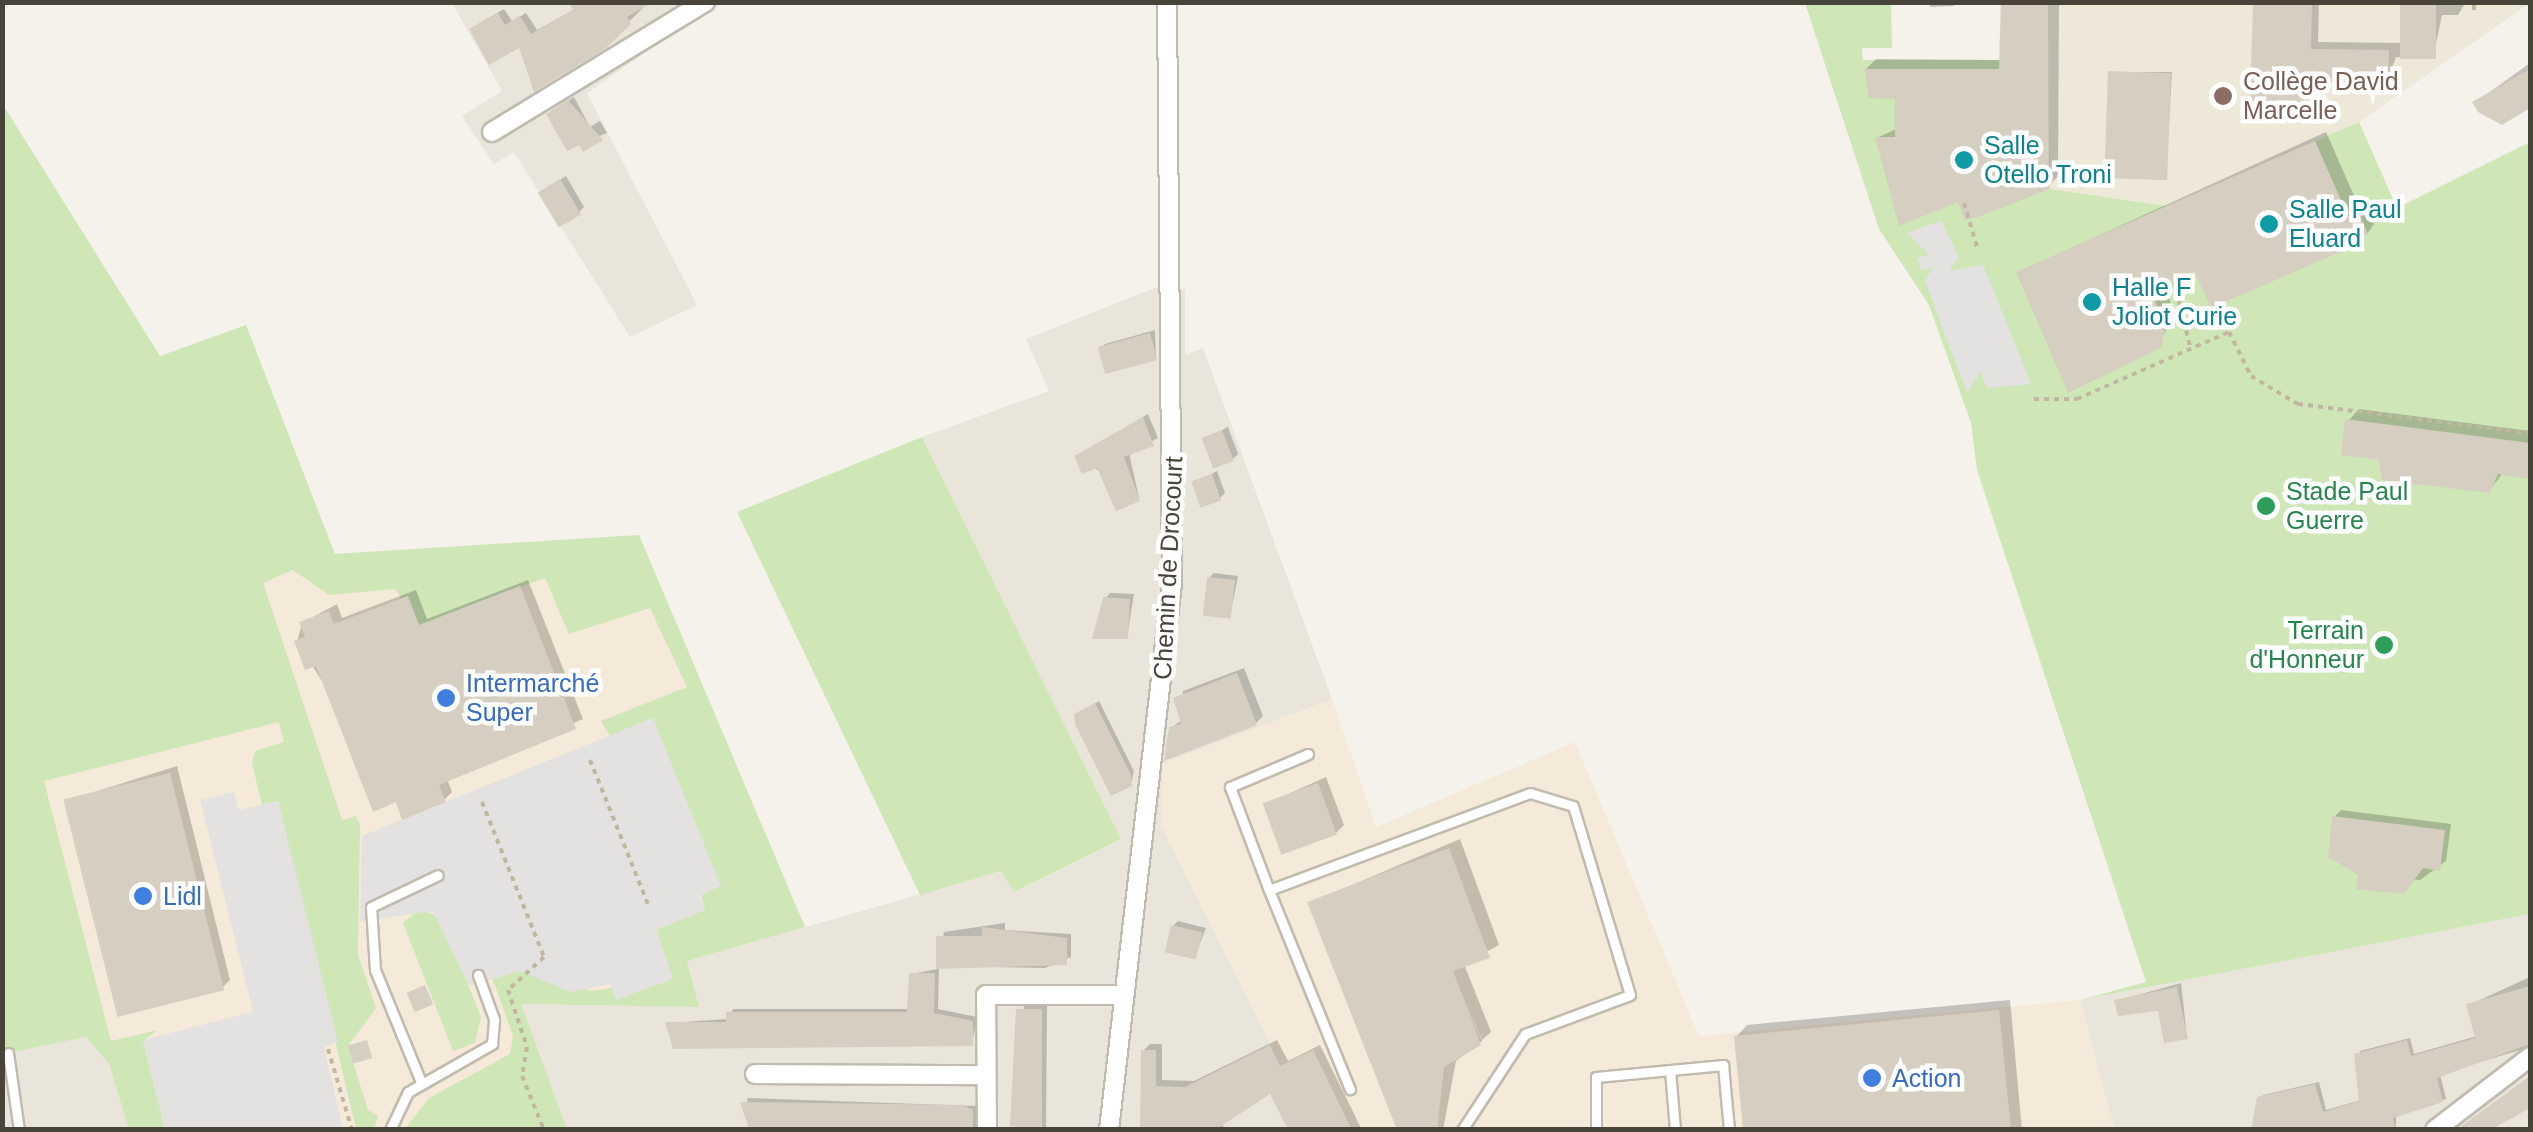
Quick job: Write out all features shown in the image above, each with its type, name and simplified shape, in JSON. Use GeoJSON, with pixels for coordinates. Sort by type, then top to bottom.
{"type":"FeatureCollection","features":[{"type":"Feature","properties":{"kind":"street"},"geometry":{"type":"LineString","coordinates":[[492,132],[704,2]]}},
{"type":"Feature","properties":{"kind":"street","name":"Chemin de Drocourt"},"geometry":{"type":"LineString","coordinates":[[1109,1130],[1119,996],[1150,810],[1174,547],[1167,2]]}},
{"type":"Feature","properties":{"kind":"street"},"geometry":{"type":"LineString","coordinates":[[986,1130],[986,996],[1119,996]]}},
{"type":"Feature","properties":{"kind":"street"},"geometry":{"type":"LineString","coordinates":[[2434,1130],[2530,1057]]}},
{"type":"Feature","properties":{"kind":"street"},"geometry":{"type":"LineString","coordinates":[[756,1074],[984,1076]]}},
{"type":"Feature","properties":{"kind":"lane"},"geometry":{"type":"LineString","coordinates":[[1308,754],[1230,787],[1350,1090]]}},
{"type":"Feature","properties":{"kind":"lane"},"geometry":{"type":"LineString","coordinates":[[1268,890],[1530,793],[1572,806],[1630,995],[1525,1034],[1462,1130]]}},
{"type":"Feature","properties":{"kind":"lane"},"geometry":{"type":"LineString","coordinates":[[421,1082],[375,970],[371,907],[438,875]]}},
{"type":"Feature","properties":{"kind":"lane"},"geometry":{"type":"LineString","coordinates":[[390,1130],[421,1082],[492,1044],[494,1019],[478,975]]}},
{"type":"Feature","properties":{"kind":"lane"},"geometry":{"type":"LineString","coordinates":[[8,1053],[19,1130]]}},
{"type":"Feature","properties":{"kind":"lane"},"geometry":{"type":"LineString","coordinates":[[1596,1130],[1596,1077],[1723,1065],[1729,1130]]}},
{"type":"Feature","properties":{"kind":"lane"},"geometry":{"type":"LineString","coordinates":[[1670,1070],[1675,1130]]}},
{"type":"Feature","properties":{"kind":"path"},"geometry":{"type":"LineString","coordinates":[[2474,2],[2474,10]]}},
{"type":"Feature","properties":{"kind":"path"},"geometry":{"type":"LineString","coordinates":[[1964,203],[1978,250]]}},
{"type":"Feature","properties":{"kind":"path"},"geometry":{"type":"LineString","coordinates":[[2174,282],[2190,346]]}},
{"type":"Feature","properties":{"kind":"path"},"geometry":{"type":"LineString","coordinates":[[2034,399],[2078,400],[2228,332],[2251,376],[2298,404],[2530,433]]}},
{"type":"Feature","properties":{"kind":"path"},"geometry":{"type":"LineString","coordinates":[[590,760],[648,904]]}},
{"type":"Feature","properties":{"kind":"path"},"geometry":{"type":"LineString","coordinates":[[482,802],[544,957],[508,990],[526,1047],[522,1076],[544,1130]]}},
{"type":"Feature","properties":{"kind":"path"},"geometry":{"type":"LineString","coordinates":[[328,1049],[352,1130]]}},
{"type":"Feature","properties":{"kind":"shaded area"},"geometry":{"type":"Polygon","coordinates":[[[452,3],[717,3],[587,93],[697,305],[630,337],[514,152],[494,164],[462,116],[502,91],[452,3]]]}},
{"type":"Feature","properties":{"kind":"shaded area","name":"Collège David Marcelle"},"geometry":{"type":"Polygon","coordinates":[[[2001,3],[2530,3],[2359,122],[2166,206],[2049,189],[2046,51],[1999,50],[2001,3]]]}},
{"type":"Feature","properties":{"kind":"shaded area"},"geometry":{"type":"Polygon","coordinates":[[[1941,221],[1959,257],[1949,271],[1983,265],[2031,384],[1987,388],[1980,372],[1967,393],[1925,281],[1933,267],[1921,271],[1917,259],[1929,254],[1907,233],[1941,221]]]}},
{"type":"Feature","properties":{"kind":"shaded area"},"geometry":{"type":"Polygon","coordinates":[[[1157,287],[1185,289],[1185,355],[1203,348],[1332,699],[1162,764],[1313,1129],[567,1129],[520,1004],[698,1007],[687,961],[1002,871],[1015,892],[1121,839],[922,437],[1049,391],[1026,339],[1157,287]]]}},
{"type":"Feature","properties":{"kind":"shaded area"},"geometry":{"type":"Polygon","coordinates":[[[639,535],[805,927],[687,961],[699,1007],[521,1004],[567,1129],[129,1129],[109,1064],[86,1037],[20,772],[223,598],[335,554],[639,535]]]}},
{"type":"Feature","properties":{"kind":"shaded area"},"geometry":{"type":"Polygon","coordinates":[[[1332,699],[1376,827],[1575,742],[1699,1036],[2080,1000],[2114,1129],[1313,1129],[1161,826],[1162,764],[1332,699]]]}},
{"type":"Feature","properties":{"kind":"shaded area"},"geometry":{"type":"Polygon","coordinates":[[[653,718],[721,886],[699,896],[705,910],[656,930],[673,979],[616,1000],[610,984],[571,992],[520,971],[469,986],[433,911],[360,922],[362,836],[653,718]]]}},
{"type":"Feature","properties":{"kind":"shaded area"},"geometry":{"type":"Polygon","coordinates":[[[234,792],[239,810],[278,801],[338,1042],[324,1047],[343,1129],[165,1129],[143,1040],[253,1012],[200,800],[234,792]]]}},
{"type":"Feature","properties":{"kind":"shaded area"},"geometry":{"type":"Polygon","coordinates":[[[2530,914],[2530,1129],[2114,1129],[2080,1000],[2530,914]]]}},
{"type":"Feature","properties":{"kind":"shaded area"},"geometry":{"type":"Polygon","coordinates":[[[86,1037],[109,1064],[129,1129],[3,1129],[2,1054],[86,1037]]]}},
{"type":"Feature","properties":{"kind":"green space","name":"Stade Paul Guerre"},"geometry":{"type":"Polygon","coordinates":[[[1805,3],[1891,3],[1892,48],[1862,48],[1863,60],[2048,60],[2050,189],[2166,206],[2359,122],[2397,208],[2530,142],[2530,914],[2080,1000],[2146,982],[1977,470],[1971,423],[1929,305],[1879,229],[1805,3]]]}},
{"type":"Feature","properties":{"kind":"green space"},"geometry":{"type":"Polygon","coordinates":[[[2,103],[160,356],[246,325],[335,554],[639,535],[805,927],[687,961],[699,1007],[521,1004],[567,1129],[405,1129],[429,1098],[510,1054],[513,1036],[492,977],[520,971],[591,991],[673,979],[656,929],[705,910],[653,718],[610,736],[601,721],[687,687],[650,608],[569,634],[545,578],[419,625],[395,589],[329,595],[293,570],[263,583],[342,820],[356,816],[360,825],[358,955],[376,1008],[348,1046],[368,1110],[378,1116],[374,1129],[356,1129],[278,801],[262,805],[252,763],[255,751],[284,742],[279,722],[44,781],[111,1041],[158,1030],[143,1041],[165,1129],[129,1129],[109,1064],[86,1037],[3,1054],[2,103]]]}},
{"type":"Feature","properties":{"kind":"green space"},"geometry":{"type":"Polygon","coordinates":[[[922,437],[1121,839],[1014,892],[1001,871],[920,895],[737,512],[922,437]]]}},
{"type":"Feature","properties":{"kind":"green space"},"geometry":{"type":"Polygon","coordinates":[[[419,909],[441,917],[481,1017],[475,1043],[453,1051],[403,923],[419,909]]]}},
{"type":"Feature","properties":{"kind":"building"},"geometry":{"type":"Polygon","coordinates":[[[569,2],[653,2],[627,17],[631,24],[606,48],[534,92],[519,48],[489,65],[469,29],[498,13],[505,25],[520,16],[531,34],[573,10],[569,2]]]}},
{"type":"Feature","properties":{"kind":"building","name":"Salle Otello Troni"},"geometry":{"type":"Polygon","coordinates":[[[2001,2],[2048,2],[2049,189],[1978,217],[1965,220],[1958,202],[1899,226],[1875,137],[1895,137],[1895,99],[1869,98],[1864,69],[1999,69],[2001,2]]]}},
{"type":"Feature","properties":{"kind":"building"},"geometry":{"type":"Polygon","coordinates":[[[2253,2],[2312,2],[2311,49],[2389,50],[2388,84],[2309,82],[2309,108],[2250,105],[2253,2]]]}},
{"type":"Feature","properties":{"kind":"building"},"geometry":{"type":"Polygon","coordinates":[[[2400,2],[2436,2],[2436,59],[2400,59],[2400,2]]]}},
{"type":"Feature","properties":{"kind":"building"},"geometry":{"type":"Polygon","coordinates":[[[2530,69],[2530,108],[2502,125],[2478,112],[2472,102],[2530,69]]]}},
{"type":"Feature","properties":{"kind":"building"},"geometry":{"type":"Polygon","coordinates":[[[2108,71],[2171,73],[2167,180],[2104,178],[2108,71]]]}},
{"type":"Feature","properties":{"kind":"building"},"geometry":{"type":"Polygon","coordinates":[[[568,100],[603,140],[583,152],[579,145],[567,151],[546,114],[568,100]]]}},
{"type":"Feature","properties":{"kind":"building"},"geometry":{"type":"Polygon","coordinates":[[[2315,141],[2348,216],[2358,211],[2367,232],[2359,244],[2211,308],[2194,271],[2150,290],[2166,325],[2161,348],[2068,393],[2016,272],[2315,141]]]}},
{"type":"Feature","properties":{"kind":"building"},"geometry":{"type":"Polygon","coordinates":[[[560,179],[581,214],[559,228],[538,192],[560,179]]]}},
{"type":"Feature","properties":{"kind":"building"},"geometry":{"type":"Polygon","coordinates":[[[1150,333],[1157,360],[1105,374],[1098,347],[1150,333]]]}},
{"type":"Feature","properties":{"kind":"building"},"geometry":{"type":"Polygon","coordinates":[[[1143,417],[1154,446],[1124,457],[1140,501],[1116,511],[1097,468],[1082,474],[1074,456],[1143,417]]]}},
{"type":"Feature","properties":{"kind":"building"},"geometry":{"type":"Polygon","coordinates":[[[2345,419],[2530,443],[2530,479],[2498,474],[2490,493],[2382,480],[2379,460],[2341,455],[2345,419]]]}},
{"type":"Feature","properties":{"kind":"building"},"geometry":{"type":"Polygon","coordinates":[[[1222,430],[1234,461],[1213,469],[1201,438],[1222,430]]]}},
{"type":"Feature","properties":{"kind":"building"},"geometry":{"type":"Polygon","coordinates":[[[1212,474],[1221,500],[1200,508],[1191,481],[1212,474]]]}},
{"type":"Feature","properties":{"kind":"building"},"geometry":{"type":"Polygon","coordinates":[[[1207,577],[1235,580],[1231,619],[1203,616],[1207,577]]]}},
{"type":"Feature","properties":{"kind":"building","name":"Intermarché Super"},"geometry":{"type":"Polygon","coordinates":[[[520,586],[576,729],[439,785],[446,802],[402,820],[396,802],[373,812],[316,666],[305,670],[294,641],[305,637],[299,622],[329,611],[334,624],[408,596],[419,625],[520,586]]]}},
{"type":"Feature","properties":{"kind":"building"},"geometry":{"type":"Polygon","coordinates":[[[1103,597],[1130,599],[1128,639],[1092,639],[1103,597]]]}},
{"type":"Feature","properties":{"kind":"building"},"geometry":{"type":"Polygon","coordinates":[[[1237,673],[1257,725],[1164,761],[1169,727],[1181,724],[1173,698],[1237,673]]]}},
{"type":"Feature","properties":{"kind":"building"},"geometry":{"type":"Polygon","coordinates":[[[1095,703],[1131,775],[1132,786],[1111,796],[1075,724],[1074,714],[1095,703]]]}},
{"type":"Feature","properties":{"kind":"building","name":"Lidl"},"geometry":{"type":"Polygon","coordinates":[[[170,773],[224,990],[117,1017],[63,800],[170,773]]]}},
{"type":"Feature","properties":{"kind":"building"},"geometry":{"type":"Polygon","coordinates":[[[1318,783],[1337,835],[1281,855],[1263,803],[1318,783]]]}},
{"type":"Feature","properties":{"kind":"building"},"geometry":{"type":"Polygon","coordinates":[[[2332,816],[2445,830],[2440,871],[2423,868],[2404,894],[2356,889],[2358,875],[2328,857],[2332,816]]]}},
{"type":"Feature","properties":{"kind":"building"},"geometry":{"type":"Polygon","coordinates":[[[1449,848],[1490,958],[1453,971],[1481,1045],[1444,1067],[1437,1130],[1397,1130],[1307,902],[1449,848]]]}},
{"type":"Feature","properties":{"kind":"building"},"geometry":{"type":"Polygon","coordinates":[[[1171,925],[1202,932],[1196,959],[1165,952],[1171,925]]]}},
{"type":"Feature","properties":{"kind":"building"},"geometry":{"type":"Polygon","coordinates":[[[982,927],[1067,938],[1067,965],[936,969],[936,936],[982,936],[982,927]]]}},
{"type":"Feature","properties":{"kind":"building"},"geometry":{"type":"Polygon","coordinates":[[[909,973],[935,973],[934,1013],[973,1021],[973,1046],[673,1049],[665,1022],[726,1022],[726,1012],[907,1012],[909,973]]]}},
{"type":"Feature","properties":{"kind":"building"},"geometry":{"type":"Polygon","coordinates":[[[425,985],[433,1004],[415,1012],[407,993],[425,985]]]}},
{"type":"Feature","properties":{"kind":"building"},"geometry":{"type":"Polygon","coordinates":[[[2530,986],[2530,1044],[2437,1078],[2443,1102],[2393,1118],[2396,1130],[2251,1130],[2257,1097],[2315,1084],[2323,1112],[2359,1101],[2354,1054],[2407,1040],[2411,1056],[2475,1038],[2466,1004],[2530,986]]]}},
{"type":"Feature","properties":{"kind":"building"},"geometry":{"type":"Polygon","coordinates":[[[2177,987],[2188,1039],[2164,1043],[2158,1011],[2118,1016],[2114,1000],[2177,987]]]}},
{"type":"Feature","properties":{"kind":"building"},"geometry":{"type":"Polygon","coordinates":[[[1016,1009],[1042,1009],[1042,1130],[1010,1126],[1016,1009]]]}},
{"type":"Feature","properties":{"kind":"building","name":"Action"},"geometry":{"type":"Polygon","coordinates":[[[1999,1010],[2011,1130],[1743,1130],[1734,1036],[1999,1010]]]}},
{"type":"Feature","properties":{"kind":"building"},"geometry":{"type":"Polygon","coordinates":[[[367,1040],[372,1058],[353,1064],[348,1046],[367,1040]]]}},
{"type":"Feature","properties":{"kind":"building"},"geometry":{"type":"Polygon","coordinates":[[[1270,1045],[1280,1066],[1313,1050],[1352,1130],[1288,1130],[1270,1094],[1215,1130],[1140,1130],[1141,1050],[1156,1050],[1156,1086],[1185,1087],[1270,1045]]]}},
{"type":"Feature","properties":{"kind":"building"},"geometry":{"type":"Polygon","coordinates":[[[2530,1076],[2530,1108],[2490,1130],[2456,1130],[2530,1076]]]}},
{"type":"Feature","properties":{"kind":"building"},"geometry":{"type":"Polygon","coordinates":[[[740,1102],[963,1105],[973,1110],[973,1130],[749,1129],[740,1102]]]}},
{"type":"Feature","properties":{"kind":"place","name":"Collège David Marcelle"},"geometry":{"type":"Point","coordinates":[2223,96]}},
{"type":"Feature","properties":{"kind":"place","name":"Salle Otello Troni"},"geometry":{"type":"Point","coordinates":[1964,160]}},
{"type":"Feature","properties":{"kind":"place","name":"Salle Paul Eluard"},"geometry":{"type":"Point","coordinates":[2269,224]}},
{"type":"Feature","properties":{"kind":"place","name":"Halle F Joliot Curie"},"geometry":{"type":"Point","coordinates":[2092,302]}},
{"type":"Feature","properties":{"kind":"place","name":"Stade Paul Guerre"},"geometry":{"type":"Point","coordinates":[2266,506]}},
{"type":"Feature","properties":{"kind":"place","name":"Terrain d'Honneur"},"geometry":{"type":"Point","coordinates":[2384,645]}},
{"type":"Feature","properties":{"kind":"place","name":"Intermarché Super"},"geometry":{"type":"Point","coordinates":[446,698]}},
{"type":"Feature","properties":{"kind":"place","name":"Lidl"},"geometry":{"type":"Point","coordinates":[143,896]}},
{"type":"Feature","properties":{"kind":"place","name":"Action"},"geometry":{"type":"Point","coordinates":[1872,1078]}}]}
